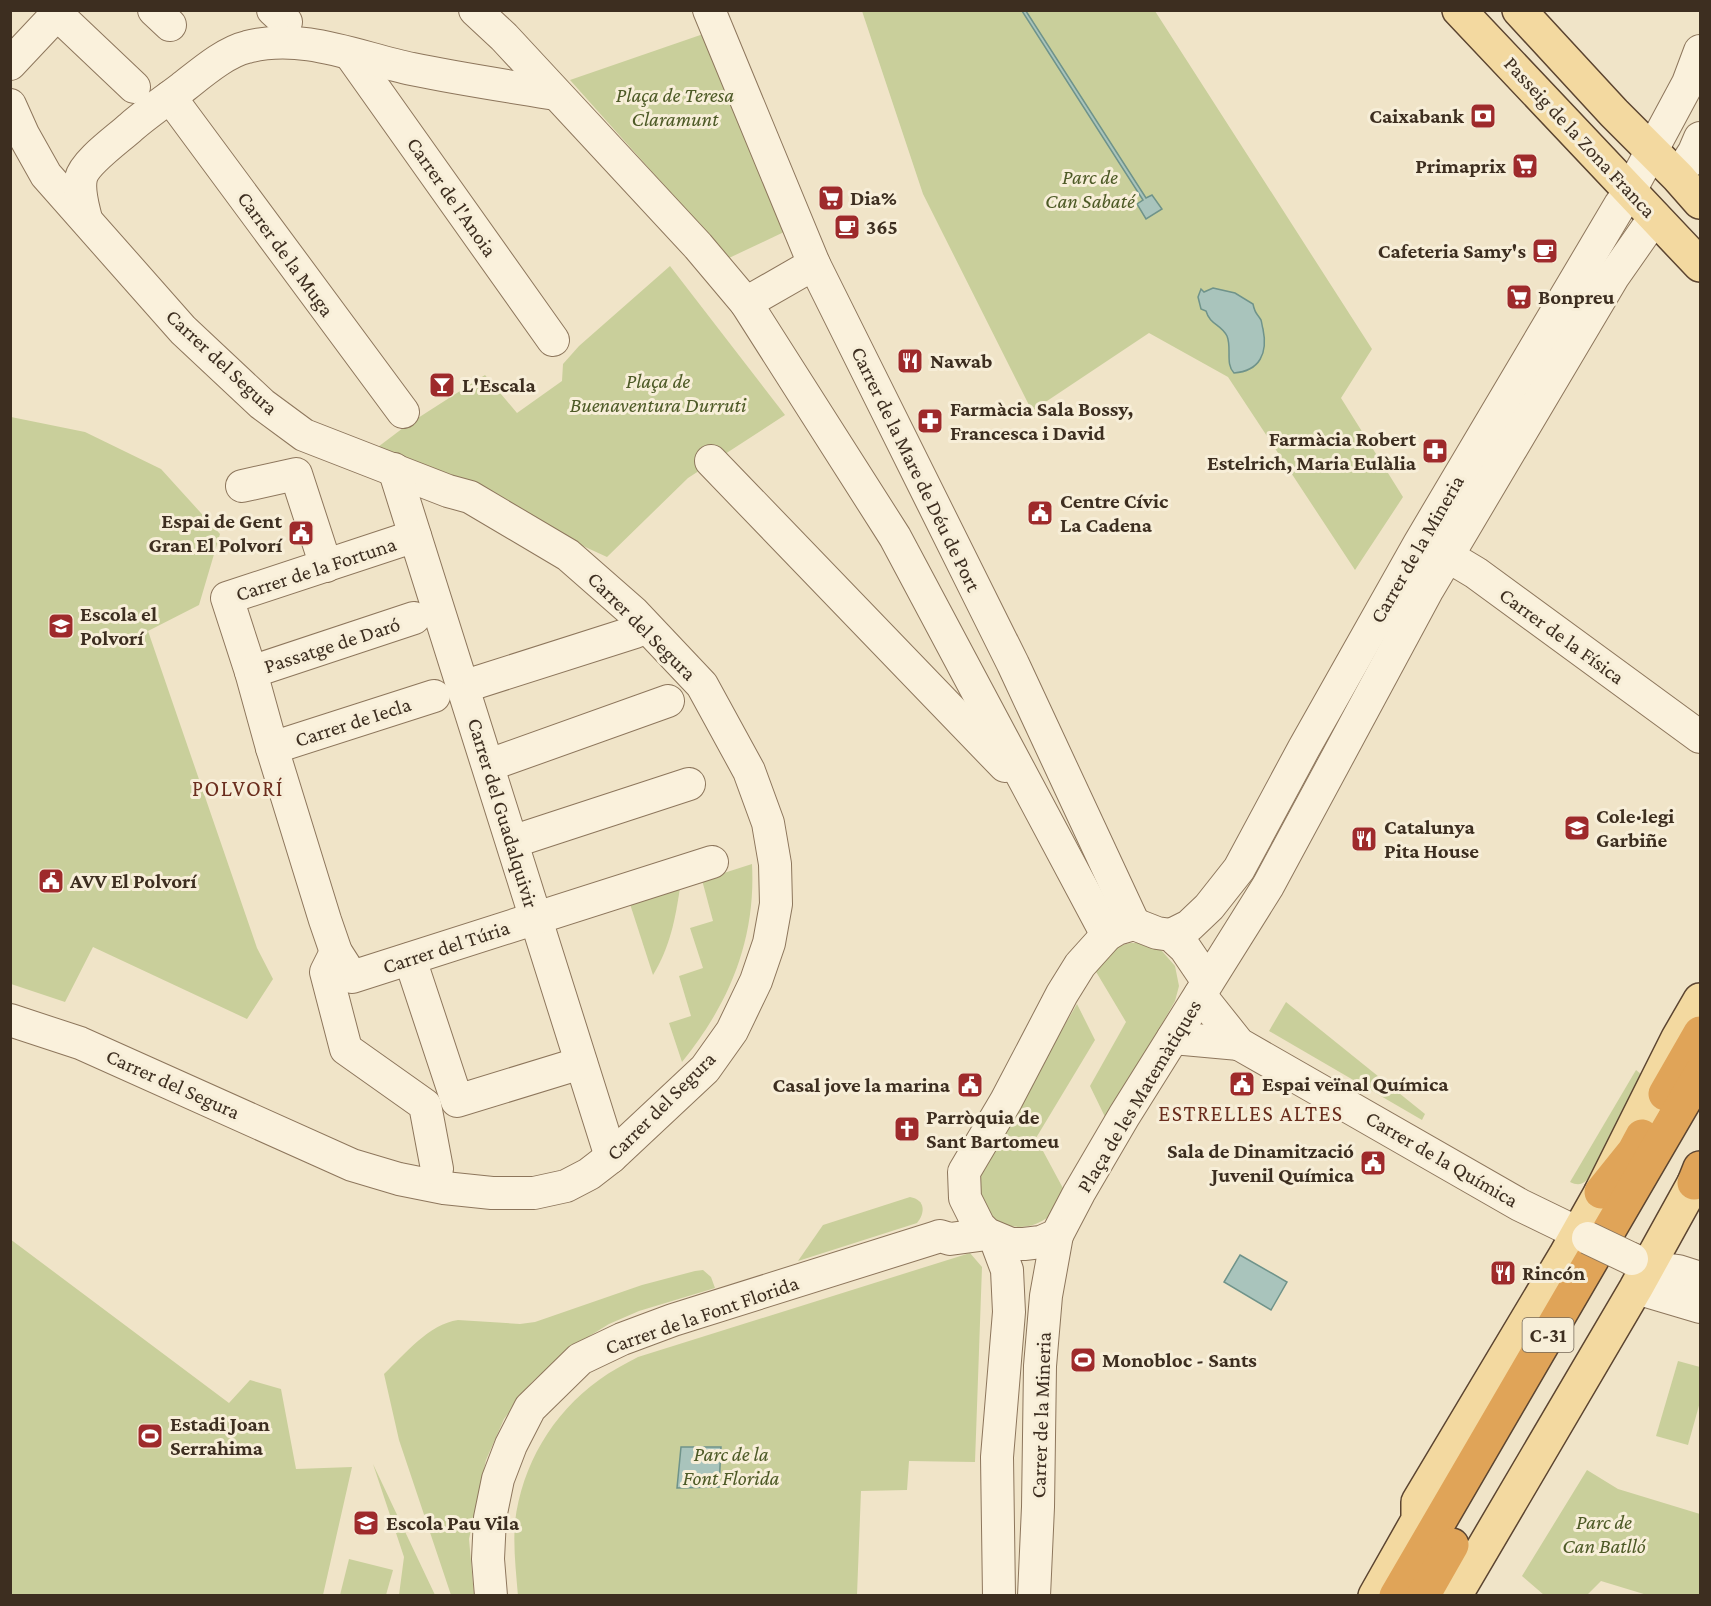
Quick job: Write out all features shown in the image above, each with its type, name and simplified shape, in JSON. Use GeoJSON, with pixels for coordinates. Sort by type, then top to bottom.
{"type":"FeatureCollection","features":[{"type":"Feature","properties":{"kind":"highway"},"geometry":{"type":"LineString","coordinates":[[1601,1192],[1634,1151],[1701,1033]]}},
{"type":"Feature","properties":{"kind":"highway","name":"C-31"},"geometry":{"type":"LineString","coordinates":[[1396,1596],[1701,1074]]}},
{"type":"Feature","properties":{"kind":"highway","name":"C-31"},"geometry":{"type":"LineString","coordinates":[[1423,1596],[1701,1119]]}},
{"type":"Feature","properties":{"kind":"main road","name":"Passeig de la Zona Franca"},"geometry":{"type":"LineString","coordinates":[[1459,10],[1701,265]]}},
{"type":"Feature","properties":{"kind":"main road","name":"Passeig de la Zona Franca"},"geometry":{"type":"LineString","coordinates":[[1519,10],[1701,202]]}},
{"type":"Feature","properties":{"kind":"main road"},"geometry":{"type":"LineString","coordinates":[[1655,216],[1678,177]]}},
{"type":"Feature","properties":{"kind":"main road"},"geometry":{"type":"LineString","coordinates":[[1375,1596],[1418,1520],[1418,1502],[1563,1260],[1583,1236],[1601,1192],[1678,1038],[1701,1000]]}},
{"type":"Feature","properties":{"kind":"main road"},"geometry":{"type":"LineString","coordinates":[[1455,1596],[1639,1271],[1698,1175]]}},
{"type":"Feature","properties":{"kind":"street"},"geometry":{"type":"LineString","coordinates":[[475,10],[504,37],[698,246],[746,303],[895,537],[1030,792],[1120,929]]}},
{"type":"Feature","properties":{"kind":"street","name":"Carrer de la Mare de Déu de Port"},"geometry":{"type":"LineString","coordinates":[[709,10],[814,264],[1013,664],[1120,929]]}},
{"type":"Feature","properties":{"kind":"street"},"geometry":{"type":"LineString","coordinates":[[10,64],[57,14],[134,87]]}},
{"type":"Feature","properties":{"kind":"street"},"geometry":{"type":"LineString","coordinates":[[36,157],[55,170],[68,174],[78,173],[137,121],[229,55],[245,47],[285,41],[308,44],[412,69],[556,94]]}},
{"type":"Feature","properties":{"kind":"street","name":"Carrer de la Mineria"},"geometry":{"type":"LineString","coordinates":[[1171,935],[1189,926],[1209,907],[1239,869],[1304,747],[1419,544],[1630,191],[1688,83],[1701,51]]}},
{"type":"Feature","properties":{"kind":"street","name":"Carrer de l'Anoia"},"geometry":{"type":"LineString","coordinates":[[350,54],[553,340]]}},
{"type":"Feature","properties":{"kind":"street","name":"Carrer de la Muga"},"geometry":{"type":"LineString","coordinates":[[170,97],[403,412]]}},
{"type":"Feature","properties":{"kind":"street","name":"Carrer del Segura"},"geometry":{"type":"LineString","coordinates":[[10,105],[46,175],[183,330],[262,405],[304,435],[448,491],[470,497],[568,555],[633,612],[702,685],[749,771],[768,823],[775,864],[776,904],[769,943],[756,981],[732,1031],[705,1069],[590,1174],[566,1186],[534,1193],[492,1193],[444,1188],[399,1179],[352,1165],[80,1042],[10,1020]]}},
{"type":"Feature","properties":{"kind":"street"},"geometry":{"type":"LineString","coordinates":[[1678,177],[1701,138]]}},
{"type":"Feature","properties":{"kind":"street"},"geometry":{"type":"LineString","coordinates":[[85,168],[81,180],[81,192],[86,219]]}},
{"type":"Feature","properties":{"kind":"street","name":"Carrer de la Mineria"},"geometry":{"type":"LineString","coordinates":[[1204,989],[1268,886],[1419,606],[1613,278],[1655,216]]}},
{"type":"Feature","properties":{"kind":"street"},"geometry":{"type":"LineString","coordinates":[[746,303],[814,264]]}},
{"type":"Feature","properties":{"kind":"street"},"geometry":{"type":"LineString","coordinates":[[711,461],[1030,792]]}},
{"type":"Feature","properties":{"kind":"street","name":"Carrer del Guadalquivir"},"geometry":{"type":"LineString","coordinates":[[394,469],[611,1157]]}},
{"type":"Feature","properties":{"kind":"street"},"geometry":{"type":"LineString","coordinates":[[242,486],[296,474],[326,566]]}},
{"type":"Feature","properties":{"kind":"street","name":"Carrer de la Fortuna"},"geometry":{"type":"LineString","coordinates":[[344,965],[272,748],[227,598],[415,536]]}},
{"type":"Feature","properties":{"kind":"street","name":"Carrer de la Física"},"geometry":{"type":"LineString","coordinates":[[1419,544],[1476,573],[1701,737]]}},
{"type":"Feature","properties":{"kind":"street","name":"Passatge de Daró"},"geometry":{"type":"LineString","coordinates":[[251,672],[414,618]]}},
{"type":"Feature","properties":{"kind":"street"},"geometry":{"type":"LineString","coordinates":[[478,682],[634,632]]}},
{"type":"Feature","properties":{"kind":"street","name":"Carrer de Iecla"},"geometry":{"type":"LineString","coordinates":[[272,748],[434,696]]}},
{"type":"Feature","properties":{"kind":"street"},"geometry":{"type":"LineString","coordinates":[[502,760],[668,701]]}},
{"type":"Feature","properties":{"kind":"street"},"geometry":{"type":"LineString","coordinates":[[527,837],[689,784]]}},
{"type":"Feature","properties":{"kind":"street","name":"Carrer del Túria"},"geometry":{"type":"LineString","coordinates":[[344,965],[410,959],[712,862]]}},
{"type":"Feature","properties":{"kind":"street"},"geometry":{"type":"LineString","coordinates":[[1057,1235],[1031,1244],[1011,1244],[991,1236],[980,1226],[965,1198],[964,1172],[1006,1101],[1080,964],[1120,929],[1171,935]]}},
{"type":"Feature","properties":{"kind":"street","name":"Plaça de les Matemàtiques"},"geometry":{"type":"LineString","coordinates":[[1057,1235],[1124,1116],[1204,989],[1185,948],[1171,935]]}},
{"type":"Feature","properties":{"kind":"street"},"geometry":{"type":"LineString","coordinates":[[410,959],[458,1101],[581,1063]]}},
{"type":"Feature","properties":{"kind":"street"},"geometry":{"type":"LineString","coordinates":[[344,965],[326,972],[346,1049],[425,1105],[437,1168]]}},
{"type":"Feature","properties":{"kind":"street","name":"Carrer de la Química"},"geometry":{"type":"LineString","coordinates":[[1204,989],[1239,1044]]}},
{"type":"Feature","properties":{"kind":"street","name":"Carrer de la Química"},"geometry":{"type":"LineString","coordinates":[[1173,1038],[1239,1044],[1520,1205],[1583,1236],[1639,1271]]}},
{"type":"Feature","properties":{"kind":"street"},"geometry":{"type":"LineString","coordinates":[[940,1236],[965,1198]]}},
{"type":"Feature","properties":{"kind":"street","name":"Carrer de la Mineria"},"geometry":{"type":"LineString","coordinates":[[1034,1596],[1040,1366],[1046,1296],[1057,1235]]}},
{"type":"Feature","properties":{"kind":"street","name":"Carrer de la Font Florida"},"geometry":{"type":"LineString","coordinates":[[491,1596],[488,1559],[490,1518],[498,1479],[511,1445],[530,1408],[580,1359],[622,1339],[673,1320],[940,1236],[950,1239],[991,1236]]}},
{"type":"Feature","properties":{"kind":"street","name":"Carrer de la Mineria"},"geometry":{"type":"LineString","coordinates":[[991,1236],[1007,1270],[1009,1312],[997,1457],[999,1596]]}},
{"type":"Feature","properties":{"kind":"street"},"geometry":{"type":"LineString","coordinates":[[1639,1271],[1678,1271],[1701,1278]]}},
{"type":"Feature","properties":{"kind":"street"},"geometry":{"type":"LineString","coordinates":[[1639,1271],[1664,1298],[1701,1307]]}},
{"type":"Feature","properties":{"kind":"street"},"geometry":{"type":"LineString","coordinates":[[1360,1596],[1418,1502]]}},
{"type":"Feature","properties":{"kind":"green space","name":"Parc de Can Sabaté"},"geometry":{"type":"Polygon","coordinates":[[[862,11],[1155,11],[1372,349],[1341,398],[1403,497],[1355,570],[1228,377],[1149,333],[1032,411],[923,194],[862,11]]]}},
{"type":"Feature","properties":{"kind":"green space","name":"Plaça de Teresa Claramunt"},"geometry":{"type":"Polygon","coordinates":[[[712,31],[784,232],[729,258],[570,80],[712,31]]]}},
{"type":"Feature","properties":{"kind":"green space","name":"Plaça de Buenaventura Durruti"},"geometry":{"type":"Polygon","coordinates":[[[670,266],[785,415],[688,478],[607,557],[374,450],[407,425],[485,375],[517,413],[562,381],[563,364],[579,346],[670,266]]]}},
{"type":"Feature","properties":{"kind":"green space"},"geometry":{"type":"Polygon","coordinates":[[[11,417],[85,432],[161,469],[220,534],[199,605],[148,631],[257,948],[273,979],[247,1019],[93,947],[65,1002],[11,984],[11,417]]]}},
{"type":"Feature","properties":{"kind":"green space"},"geometry":{"type":"Polygon","coordinates":[[[752,864],[749,919],[736,970],[713,1017],[682,1062],[669,1023],[691,1016],[679,976],[703,968],[690,928],[713,921],[702,880],[752,864]]]}},
{"type":"Feature","properties":{"kind":"green space"},"geometry":{"type":"Polygon","coordinates":[[[680,888],[671,933],[664,954],[653,975],[630,904],[680,888]]]}},
{"type":"Feature","properties":{"kind":"green space"},"geometry":{"type":"Polygon","coordinates":[[[1130,943],[1146,943],[1162,951],[1175,966],[1179,986],[1175,1001],[1107,1121],[1090,1086],[1126,1022],[1095,970],[1116,947],[1130,943]]]}},
{"type":"Feature","properties":{"kind":"green space"},"geometry":{"type":"Polygon","coordinates":[[[1286,1002],[1425,1114],[1422,1120],[1269,1031],[1286,1002]]]}},
{"type":"Feature","properties":{"kind":"green space"},"geometry":{"type":"Polygon","coordinates":[[[1077,1004],[1095,1040],[1036,1138],[1065,1192],[1053,1212],[1042,1221],[1024,1227],[1006,1225],[990,1215],[980,1199],[978,1187],[982,1167],[1077,1004]]]}},
{"type":"Feature","properties":{"kind":"green space"},"geometry":{"type":"Polygon","coordinates":[[[1636,1070],[1642,1075],[1591,1174],[1582,1183],[1570,1182],[1636,1070]]]}},
{"type":"Feature","properties":{"kind":"green space"},"geometry":{"type":"Polygon","coordinates":[[[910,1197],[919,1201],[922,1207],[922,1215],[917,1223],[798,1261],[823,1225],[910,1197]]]}},
{"type":"Feature","properties":{"kind":"green space","name":"Estadi Joan Serrahima"},"geometry":{"type":"Polygon","coordinates":[[[10,1239],[229,1403],[250,1380],[281,1389],[296,1469],[352,1467],[323,1595],[11,1595],[10,1239]]]}},
{"type":"Feature","properties":{"kind":"green space","name":"Parc de la Font Florida"},"geometry":{"type":"Polygon","coordinates":[[[970,1253],[982,1267],[975,1462],[909,1461],[907,1490],[861,1491],[857,1595],[518,1596],[514,1531],[524,1481],[542,1442],[554,1425],[582,1394],[599,1380],[638,1357],[970,1253]]]}},
{"type":"Feature","properties":{"kind":"green space"},"geometry":{"type":"Polygon","coordinates":[[[703,1270],[711,1277],[715,1288],[639,1311],[609,1324],[570,1348],[532,1382],[504,1419],[486,1460],[469,1539],[474,1595],[451,1595],[399,1440],[384,1374],[418,1341],[437,1327],[447,1323],[458,1320],[520,1324],[535,1322],[642,1285],[703,1270]]]}},
{"type":"Feature","properties":{"kind":"green space"},"geometry":{"type":"Polygon","coordinates":[[[1678,1361],[1700,1367],[1700,1402],[1688,1445],[1656,1436],[1678,1361]]]}},
{"type":"Feature","properties":{"kind":"green space"},"geometry":{"type":"Polygon","coordinates":[[[373,1464],[435,1595],[399,1595],[404,1557],[373,1464]]]}},
{"type":"Feature","properties":{"kind":"green space","name":"Parc de Can Batlló"},"geometry":{"type":"Polygon","coordinates":[[[1587,1470],[1618,1489],[1700,1514],[1700,1595],[1647,1595],[1601,1581],[1587,1595],[1544,1595],[1522,1576],[1587,1470]]]}},
{"type":"Feature","properties":{"kind":"green space"},"geometry":{"type":"Polygon","coordinates":[[[349,1559],[393,1570],[386,1595],[340,1595],[349,1559]]]}},
{"type":"Feature","properties":{"kind":"water"},"geometry":{"type":"Polygon","coordinates":[[[1022,11],[1026,11],[1146,198],[1152,195],[1162,209],[1146,219],[1137,204],[1143,200],[1022,11]]]}},
{"type":"Feature","properties":{"kind":"water"},"geometry":{"type":"Polygon","coordinates":[[[1213,288],[1235,293],[1253,304],[1261,320],[1264,338],[1263,353],[1256,365],[1243,372],[1234,373],[1231,369],[1227,336],[1210,319],[1206,311],[1201,309],[1198,297],[1201,289],[1204,292],[1213,288]]]}},
{"type":"Feature","properties":{"kind":"water"},"geometry":{"type":"Polygon","coordinates":[[[1240,1255],[1287,1282],[1271,1310],[1224,1282],[1240,1255]]]}},
{"type":"Feature","properties":{"kind":"water"},"geometry":{"type":"Polygon","coordinates":[[[681,1447],[721,1447],[719,1487],[677,1488],[681,1447]]]}},
{"type":"Feature","properties":{"kind":"place","name":"Caixabank"},"geometry":{"type":"Point","coordinates":[1483,116]}},
{"type":"Feature","properties":{"kind":"place","name":"Primaprix"},"geometry":{"type":"Point","coordinates":[1525,166]}},
{"type":"Feature","properties":{"kind":"place","name":"Dia%"},"geometry":{"type":"Point","coordinates":[831,198]}},
{"type":"Feature","properties":{"kind":"place","name":"365"},"geometry":{"type":"Point","coordinates":[847,227]}},
{"type":"Feature","properties":{"kind":"place","name":"Cafeteria Samy's"},"geometry":{"type":"Point","coordinates":[1545,251]}},
{"type":"Feature","properties":{"kind":"place","name":"Bonpreu"},"geometry":{"type":"Point","coordinates":[1519,297]}},
{"type":"Feature","properties":{"kind":"place","name":"Nawab"},"geometry":{"type":"Point","coordinates":[910,361]}},
{"type":"Feature","properties":{"kind":"place","name":"L'Escala"},"geometry":{"type":"Point","coordinates":[442,385]}},
{"type":"Feature","properties":{"kind":"place","name":"Farmàcia Sala Bossy, Francesca i David"},"geometry":{"type":"Point","coordinates":[930,421]}},
{"type":"Feature","properties":{"kind":"place","name":"Farmàcia Robert Estelrich, Maria Eulàlia"},"geometry":{"type":"Point","coordinates":[1435,451]}},
{"type":"Feature","properties":{"kind":"place","name":"Centre Cívic La Cadena"},"geometry":{"type":"Point","coordinates":[1040,513]}},
{"type":"Feature","properties":{"kind":"place","name":"Espai de Gent Gran El Polvorí"},"geometry":{"type":"Point","coordinates":[301,533]}},
{"type":"Feature","properties":{"kind":"place","name":"Escola el Polvorí"},"geometry":{"type":"Point","coordinates":[61,626]}},
{"type":"Feature","properties":{"kind":"place","name":"Cole·legi Garbiñe"},"geometry":{"type":"Point","coordinates":[1577,828]}},
{"type":"Feature","properties":{"kind":"place","name":"Catalunya Pita House"},"geometry":{"type":"Point","coordinates":[1364,839]}},
{"type":"Feature","properties":{"kind":"place","name":"AVV El Polvorí"},"geometry":{"type":"Point","coordinates":[51,881]}},
{"type":"Feature","properties":{"kind":"place","name":"Espai veïnal Química"},"geometry":{"type":"Point","coordinates":[1242,1084]}},
{"type":"Feature","properties":{"kind":"place","name":"Casal jove la marina"},"geometry":{"type":"Point","coordinates":[970,1085]}},
{"type":"Feature","properties":{"kind":"place","name":"Parròquia de Sant Bartomeu"},"geometry":{"type":"Point","coordinates":[907,1129]}},
{"type":"Feature","properties":{"kind":"place","name":"Sala de Dinamització Juvenil Química"},"geometry":{"type":"Point","coordinates":[1373,1163]}},
{"type":"Feature","properties":{"kind":"place","name":"Rincón"},"geometry":{"type":"Point","coordinates":[1503,1273]}},
{"type":"Feature","properties":{"kind":"place","name":"Monobloc - Sants"},"geometry":{"type":"Point","coordinates":[1083,1360]}},
{"type":"Feature","properties":{"kind":"place","name":"Estadi Joan Serrahima"},"geometry":{"type":"Point","coordinates":[150,1436]}},
{"type":"Feature","properties":{"kind":"place","name":"Escola Pau Vila"},"geometry":{"type":"Point","coordinates":[366,1523]}},
{"type":"Feature","properties":{"kind":"district","name":"POLVORÍ"},"geometry":{"type":"Point","coordinates":[238,788]}},
{"type":"Feature","properties":{"kind":"district","name":"ESTRELLES ALTES"},"geometry":{"type":"Point","coordinates":[1251,1113]}}]}
